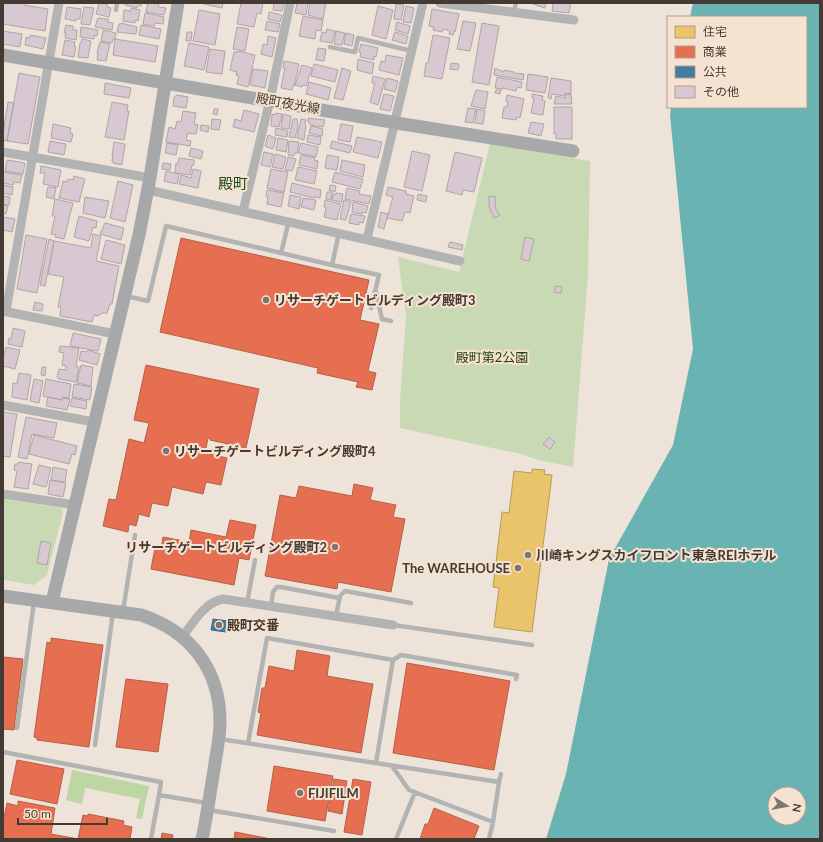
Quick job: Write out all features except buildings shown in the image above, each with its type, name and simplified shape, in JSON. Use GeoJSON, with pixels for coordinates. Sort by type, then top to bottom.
{"type":"FeatureCollection","features":[{"type":"Feature","properties":{"kind":"street"},"geometry":{"type":"LineString","coordinates":[[59,3],[4,311],[37,321],[115,334]]}},
{"type":"Feature","properties":{"kind":"street"},"geometry":{"type":"LineString","coordinates":[[52,602],[139,236],[149,184],[178,3]]}},
{"type":"Feature","properties":{"kind":"street"},"geometry":{"type":"LineString","coordinates":[[243,211],[270,100],[290,3]]}},
{"type":"Feature","properties":{"kind":"street"},"geometry":{"type":"LineString","coordinates":[[367,239],[423,3]]}},
{"type":"Feature","properties":{"kind":"street"},"geometry":{"type":"LineString","coordinates":[[440,3],[515,7],[574,20]]}},
{"type":"Feature","properties":{"kind":"street","name":"殿町夜光線"},"geometry":{"type":"LineString","coordinates":[[3,55],[574,151]]}},
{"type":"Feature","properties":{"kind":"street"},"geometry":{"type":"LineString","coordinates":[[3,152],[89,167],[243,211],[460,261]]}},
{"type":"Feature","properties":{"kind":"street"},"geometry":{"type":"LineString","coordinates":[[3,405],[94,422]]}},
{"type":"Feature","properties":{"kind":"street"},"geometry":{"type":"LineString","coordinates":[[3,494],[75,505]]}},
{"type":"Feature","properties":{"kind":"street"},"geometry":{"type":"LineString","coordinates":[[3,596],[141,615],[154,619],[170,628],[198,652],[212,677],[219,704],[220,723],[202,839]]}},
{"type":"Feature","properties":{"kind":"street"},"geometry":{"type":"LineString","coordinates":[[182,637],[198,617],[212,603],[216,600],[223,599],[393,625]]}},
{"type":"Feature","properties":{"kind":"lane"},"geometry":{"type":"LineString","coordinates":[[116,10],[117,3]]}},
{"type":"Feature","properties":{"kind":"lane"},"geometry":{"type":"LineString","coordinates":[[330,47],[355,52],[358,38],[412,51]]}},
{"type":"Feature","properties":{"kind":"lane"},"geometry":{"type":"LineString","coordinates":[[281,253],[289,221]]}},
{"type":"Feature","properties":{"kind":"lane"},"geometry":{"type":"LineString","coordinates":[[125,296],[148,301],[166,226],[379,276],[371,308]]}},
{"type":"Feature","properties":{"kind":"lane"},"geometry":{"type":"LineString","coordinates":[[332,265],[338,233]]}},
{"type":"Feature","properties":{"kind":"lane"},"geometry":{"type":"LineString","coordinates":[[375,290],[382,319],[391,321]]}},
{"type":"Feature","properties":{"kind":"lane"},"geometry":{"type":"LineString","coordinates":[[95,745],[118,611],[135,535]]}},
{"type":"Feature","properties":{"kind":"lane"},"geometry":{"type":"LineString","coordinates":[[247,603],[255,560]]}},
{"type":"Feature","properties":{"kind":"lane"},"geometry":{"type":"LineString","coordinates":[[271,606],[273,592],[277,587],[340,598]]}},
{"type":"Feature","properties":{"kind":"lane"},"geometry":{"type":"LineString","coordinates":[[336,616],[340,598],[342,593],[345,591],[411,602]]}},
{"type":"Feature","properties":{"kind":"lane"},"geometry":{"type":"LineString","coordinates":[[17,728],[35,600]]}},
{"type":"Feature","properties":{"kind":"lane"},"geometry":{"type":"LineString","coordinates":[[393,625],[532,645]]}},
{"type":"Feature","properties":{"kind":"lane"},"geometry":{"type":"LineString","coordinates":[[248,743],[267,638],[393,660],[401,655],[517,675],[516,679]]}},
{"type":"Feature","properties":{"kind":"lane"},"geometry":{"type":"LineString","coordinates":[[376,763],[393,660]]}},
{"type":"Feature","properties":{"kind":"lane"},"geometry":{"type":"LineString","coordinates":[[218,739],[499,782]]}},
{"type":"Feature","properties":{"kind":"lane"},"geometry":{"type":"LineString","coordinates":[[3,752],[161,782],[151,839]]}},
{"type":"Feature","properties":{"kind":"lane"},"geometry":{"type":"LineString","coordinates":[[392,766],[408,790],[493,822]]}},
{"type":"Feature","properties":{"kind":"lane"},"geometry":{"type":"LineString","coordinates":[[489,839],[501,774]]}},
{"type":"Feature","properties":{"kind":"lane"},"geometry":{"type":"LineString","coordinates":[[396,839],[415,792]]}},
{"type":"Feature","properties":{"kind":"lane"},"geometry":{"type":"LineString","coordinates":[[159,795],[334,831]]}},
{"type":"Feature","properties":{"kind":"green space","name":"殿町第2公園"},"geometry":{"type":"Polygon","coordinates":[[[490,144],[590,161],[588,275],[573,467],[538,460],[521,454],[400,428],[400,401],[406,316],[398,257],[459,272],[490,144]]]}},
{"type":"Feature","properties":{"kind":"green space"},"geometry":{"type":"Polygon","coordinates":[[[3,499],[61,508],[63,512],[47,575],[34,585],[3,580],[3,499]]]}},
{"type":"Feature","properties":{"kind":"green space"},"geometry":{"type":"Polygon","coordinates":[[[72,770],[149,786],[142,819],[136,818],[140,799],[85,788],[82,804],[66,800],[72,770]]]}},
{"type":"Feature","properties":{"kind":"water"},"geometry":{"type":"Polygon","coordinates":[[[693,3],[820,3],[820,839],[546,839],[566,774],[609,559],[673,445],[693,349],[670,115],[671,108],[807,108],[807,16],[690,16],[693,3]]]}},
{"type":"Feature","properties":{"kind":"place","name":"リサーチゲートビルディング殿町3"},"geometry":{"type":"Point","coordinates":[266,300]}},
{"type":"Feature","properties":{"kind":"place","name":"リサーチゲートビルディング殿町4"},"geometry":{"type":"Point","coordinates":[166,451]}},
{"type":"Feature","properties":{"kind":"place","name":"リサーチゲートビルディング殿町2"},"geometry":{"type":"Point","coordinates":[335,547]}},
{"type":"Feature","properties":{"kind":"place","name":"川崎キングスカイフロント東急REIホテル"},"geometry":{"type":"Point","coordinates":[528,555]}},
{"type":"Feature","properties":{"kind":"place","name":"The WAREHOUSE"},"geometry":{"type":"Point","coordinates":[518,568]}},
{"type":"Feature","properties":{"kind":"place","name":"殿町交番"},"geometry":{"type":"Point","coordinates":[219,625]}},
{"type":"Feature","properties":{"kind":"place","name":"FIJIFILM"},"geometry":{"type":"Point","coordinates":[300,793]}},
{"type":"Feature","properties":{"kind":"district","name":"殿町"},"geometry":{"type":"Point","coordinates":[233,183]}}]}
